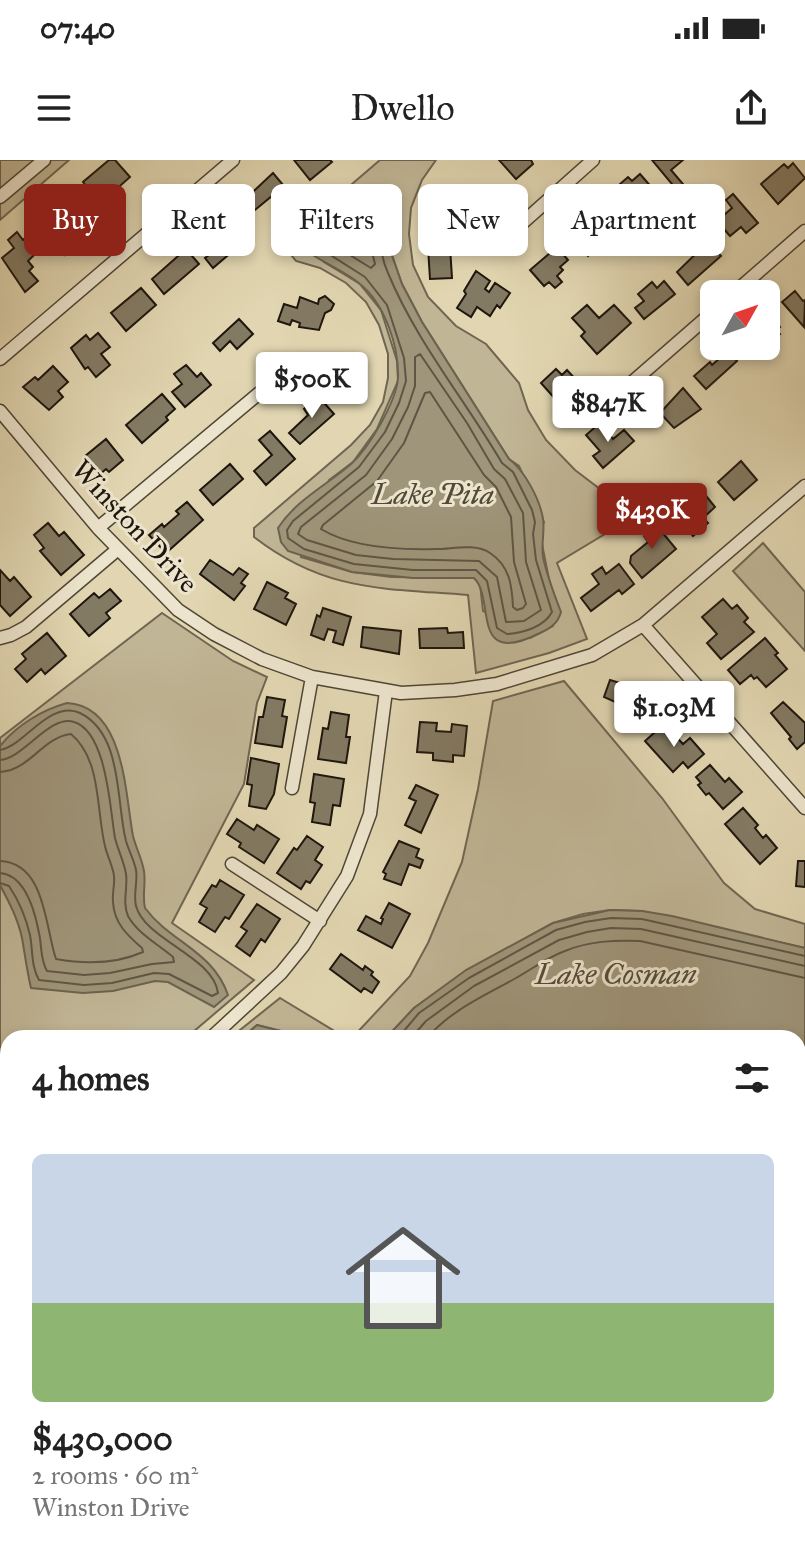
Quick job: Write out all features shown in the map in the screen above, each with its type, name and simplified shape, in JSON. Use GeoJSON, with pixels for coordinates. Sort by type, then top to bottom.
{"type":"FeatureCollection","features":[{"type":"Feature","properties":{"kind":"street"},"geometry":{"type":"LineString","coordinates":[[0,197],[44,160]]}},
{"type":"Feature","properties":{"kind":"street"},"geometry":{"type":"LineString","coordinates":[[0,359],[233,160]]}},
{"type":"Feature","properties":{"kind":"street"},"geometry":{"type":"LineString","coordinates":[[528,218],[593,160]]}},
{"type":"Feature","properties":{"kind":"street"},"geometry":{"type":"LineString","coordinates":[[749,280],[805,231]]}},
{"type":"Feature","properties":{"kind":"street"},"geometry":{"type":"LineString","coordinates":[[628,386],[700,323]]}},
{"type":"Feature","properties":{"kind":"street"},"geometry":{"type":"LineString","coordinates":[[98,528],[288,369]]}},
{"type":"Feature","properties":{"kind":"street","name":"Winston Drive"},"geometry":{"type":"LineString","coordinates":[[0,411],[98,528],[178,610],[214,634],[262,659],[312,677],[386,691],[455,690],[497,684],[592,655],[643,625],[805,486]]}},
{"type":"Feature","properties":{"kind":"street"},"geometry":{"type":"LineString","coordinates":[[0,638],[26,627],[118,549]]}},
{"type":"Feature","properties":{"kind":"street"},"geometry":{"type":"LineString","coordinates":[[643,625],[805,808]]}},
{"type":"Feature","properties":{"kind":"street"},"geometry":{"type":"LineString","coordinates":[[292,788],[312,677]]}},
{"type":"Feature","properties":{"kind":"street"},"geometry":{"type":"LineString","coordinates":[[220,1030],[281,973],[320,921],[347,876],[370,814],[386,691]]}},
{"type":"Feature","properties":{"kind":"street"},"geometry":{"type":"LineString","coordinates":[[232,864],[320,921]]}},
{"type":"Feature","properties":{"kind":"shaded area"},"geometry":{"type":"Polygon","coordinates":[[[0,160],[69,160],[41,184],[24,184],[24,199],[0,220],[0,160]]]}},
{"type":"Feature","properties":{"kind":"shaded area"},"geometry":{"type":"Polygon","coordinates":[[[380,160],[436,160],[418,184],[411,208],[409,234],[413,265],[428,297],[456,326],[486,344],[519,383],[528,410],[546,440],[575,470],[604,492],[622,498],[632,511],[610,531],[557,563],[587,639],[476,673],[468,595],[382,588],[330,578],[280,555],[254,537],[254,528],[370,425],[383,402],[388,378],[388,354],[379,325],[366,302],[346,283],[320,268],[296,261],[292,256],[319,256],[360,284],[381,310],[397,361],[398,381],[377,429],[353,462],[329,480],[301,557],[352,572],[391,577],[474,578],[480,584],[483,611],[530,638],[553,626],[550,584],[540,534],[544,522],[519,466],[509,459],[422,322],[402,284],[392,256],[402,256],[402,184],[352,184],[380,160]]]}},
{"type":"Feature","properties":{"kind":"shaded area"},"geometry":{"type":"Polygon","coordinates":[[[763,543],[805,592],[805,651],[733,571],[763,543]]]}},
{"type":"Feature","properties":{"kind":"shaded area"},"geometry":{"type":"Polygon","coordinates":[[[162,613],[233,661],[267,677],[257,703],[244,784],[172,923],[254,980],[195,1030],[0,1030],[0,738],[162,613]]]}},
{"type":"Feature","properties":{"kind":"shaded area"},"geometry":{"type":"Polygon","coordinates":[[[564,681],[662,798],[724,883],[755,909],[805,924],[805,948],[642,911],[610,910],[583,914],[553,923],[466,971],[414,1008],[393,1030],[359,1030],[410,976],[428,943],[462,862],[493,701],[564,681]]]}},
{"type":"Feature","properties":{"kind":"shaded area"},"geometry":{"type":"Polygon","coordinates":[[[280,998],[333,1030],[277,1030],[257,1025],[251,1030],[240,1030],[280,998]]]}},
{"type":"Feature","properties":{"kind":"water","name":"Lake Pita"},"geometry":{"type":"Polygon","coordinates":[[[315,256],[392,256],[402,284],[422,322],[509,459],[535,494],[543,524],[543,557],[561,612],[551,627],[540,633],[518,642],[503,643],[494,637],[480,588],[474,578],[413,578],[352,572],[288,551],[281,542],[278,528],[285,518],[351,464],[366,447],[387,412],[396,388],[398,366],[389,327],[377,303],[355,280],[315,256]]]}},
{"type":"Feature","properties":{"kind":"water"},"geometry":{"type":"Polygon","coordinates":[[[67,703],[86,708],[101,719],[111,735],[119,755],[133,836],[144,871],[145,908],[166,930],[202,957],[221,980],[228,995],[214,1007],[168,982],[155,981],[113,991],[83,993],[31,988],[20,931],[0,885],[0,746],[30,719],[67,703]]]}},
{"type":"Feature","properties":{"kind":"water","name":"Lake Cosman"},"geometry":{"type":"Polygon","coordinates":[[[610,910],[642,911],[805,948],[805,1030],[393,1030],[414,1008],[466,970],[553,923],[610,910]]]}},
{"type":"Feature","properties":{"kind":"water"},"geometry":{"type":"Polygon","coordinates":[[[257,1025],[277,1030],[251,1030],[257,1025]]]}},
{"type":"Feature","properties":{"kind":"building"},"geometry":{"type":"Polygon","coordinates":[[[109,160],[115,160],[130,177],[122,184],[83,182],[109,160]]]}},
{"type":"Feature","properties":{"kind":"building"},"geometry":{"type":"Polygon","coordinates":[[[294,160],[330,160],[332,162],[310,180],[294,160]]]}},
{"type":"Feature","properties":{"kind":"building"},"geometry":{"type":"Polygon","coordinates":[[[499,160],[531,160],[533,164],[516,179],[499,160]]]}},
{"type":"Feature","properties":{"kind":"building"},"geometry":{"type":"Polygon","coordinates":[[[652,160],[683,160],[671,170],[683,184],[672,184],[652,160]]]}},
{"type":"Feature","properties":{"kind":"building"},"geometry":{"type":"Polygon","coordinates":[[[793,163],[805,178],[778,204],[761,184],[784,164],[788,168],[793,163]]]}},
{"type":"Feature","properties":{"kind":"building"},"geometry":{"type":"Polygon","coordinates":[[[273,173],[282,184],[271,184],[271,197],[255,210],[255,190],[273,173]]]}},
{"type":"Feature","properties":{"kind":"building"},"geometry":{"type":"Polygon","coordinates":[[[640,174],[649,184],[620,184],[628,177],[632,181],[640,174]]]}},
{"type":"Feature","properties":{"kind":"building"},"geometry":{"type":"Polygon","coordinates":[[[733,194],[758,223],[746,233],[741,227],[730,236],[725,230],[725,214],[732,208],[726,200],[733,194]]]}},
{"type":"Feature","properties":{"kind":"building"},"geometry":{"type":"Polygon","coordinates":[[[17,232],[24,239],[24,256],[33,256],[28,261],[33,267],[29,271],[38,281],[25,292],[2,258],[14,248],[8,240],[17,232]]]}},
{"type":"Feature","properties":{"kind":"building"},"geometry":{"type":"Polygon","coordinates":[[[178,256],[192,256],[199,264],[164,294],[152,279],[178,256]]]}},
{"type":"Feature","properties":{"kind":"building"},"geometry":{"type":"Polygon","coordinates":[[[208,256],[227,256],[213,268],[205,258],[208,256]]]}},
{"type":"Feature","properties":{"kind":"building"},"geometry":{"type":"Polygon","coordinates":[[[429,256],[451,256],[452,278],[430,279],[429,256]]]}},
{"type":"Feature","properties":{"kind":"building"},"geometry":{"type":"Polygon","coordinates":[[[546,256],[565,256],[568,260],[560,267],[563,270],[557,276],[562,282],[555,288],[549,282],[544,286],[530,270],[546,256]]]}},
{"type":"Feature","properties":{"kind":"building"},"geometry":{"type":"Polygon","coordinates":[[[694,256],[721,256],[688,285],[677,272],[694,256]]]}},
{"type":"Feature","properties":{"kind":"building"},"geometry":{"type":"Polygon","coordinates":[[[476,271],[490,281],[485,289],[489,292],[495,283],[510,293],[490,316],[477,307],[471,317],[457,308],[476,271]]]}},
{"type":"Feature","properties":{"kind":"building"},"geometry":{"type":"Polygon","coordinates":[[[664,281],[675,294],[644,319],[635,308],[644,301],[638,294],[652,282],[657,288],[664,281]]]}},
{"type":"Feature","properties":{"kind":"building"},"geometry":{"type":"Polygon","coordinates":[[[141,288],[156,305],[126,331],[111,313],[141,288]]]}},
{"type":"Feature","properties":{"kind":"building"},"geometry":{"type":"Polygon","coordinates":[[[795,291],[805,300],[804,327],[782,302],[795,291]]]}},
{"type":"Feature","properties":{"kind":"building"},"geometry":{"type":"Polygon","coordinates":[[[325,296],[334,304],[325,313],[319,330],[299,327],[300,323],[292,320],[290,325],[278,321],[284,304],[297,308],[300,297],[318,304],[319,299],[325,296]]]}},
{"type":"Feature","properties":{"kind":"building"},"geometry":{"type":"Polygon","coordinates":[[[587,305],[599,318],[614,305],[631,323],[597,354],[581,336],[585,332],[572,318],[587,305]]]}},
{"type":"Feature","properties":{"kind":"building"},"geometry":{"type":"Polygon","coordinates":[[[239,319],[253,334],[237,349],[230,341],[220,351],[213,343],[239,319]]]}},
{"type":"Feature","properties":{"kind":"building"},"geometry":{"type":"Polygon","coordinates":[[[98,333],[110,347],[101,354],[110,365],[96,377],[88,367],[85,369],[71,348],[86,335],[90,340],[98,333]]]}},
{"type":"Feature","properties":{"kind":"building"},"geometry":{"type":"Polygon","coordinates":[[[342,355],[362,371],[344,395],[323,379],[342,355]]]}},
{"type":"Feature","properties":{"kind":"building"},"geometry":{"type":"Polygon","coordinates":[[[718,360],[737,361],[706,389],[694,376],[710,362],[712,365],[718,360]]]}},
{"type":"Feature","properties":{"kind":"building"},"geometry":{"type":"Polygon","coordinates":[[[186,365],[197,377],[201,373],[211,385],[185,407],[172,392],[182,384],[174,374],[186,365]]]}},
{"type":"Feature","properties":{"kind":"building"},"geometry":{"type":"Polygon","coordinates":[[[53,366],[68,382],[58,391],[63,397],[49,410],[23,387],[35,377],[38,380],[53,366]]]}},
{"type":"Feature","properties":{"kind":"building"},"geometry":{"type":"Polygon","coordinates":[[[556,369],[562,375],[567,370],[577,381],[571,387],[589,406],[574,420],[541,383],[556,369]]]}},
{"type":"Feature","properties":{"kind":"building"},"geometry":{"type":"Polygon","coordinates":[[[683,388],[701,409],[674,428],[660,413],[683,388]]]}},
{"type":"Feature","properties":{"kind":"building"},"geometry":{"type":"Polygon","coordinates":[[[162,394],[175,409],[166,417],[168,420],[142,443],[126,425],[162,394]]]}},
{"type":"Feature","properties":{"kind":"building"},"geometry":{"type":"Polygon","coordinates":[[[318,396],[334,414],[300,444],[289,433],[308,415],[304,409],[318,396]]]}},
{"type":"Feature","properties":{"kind":"building"},"geometry":{"type":"Polygon","coordinates":[[[600,423],[613,439],[624,430],[634,441],[603,468],[593,456],[600,451],[586,435],[600,423]]]}},
{"type":"Feature","properties":{"kind":"building"},"geometry":{"type":"Polygon","coordinates":[[[270,431],[295,459],[266,485],[254,471],[272,455],[259,440],[270,431]]]}},
{"type":"Feature","properties":{"kind":"building"},"geometry":{"type":"Polygon","coordinates":[[[106,439],[123,460],[109,472],[106,469],[99,475],[84,457],[106,439]]]}},
{"type":"Feature","properties":{"kind":"building"},"geometry":{"type":"Polygon","coordinates":[[[741,461],[757,480],[734,500],[718,482],[741,461]]]}},
{"type":"Feature","properties":{"kind":"building"},"geometry":{"type":"Polygon","coordinates":[[[230,464],[243,479],[213,505],[200,490],[230,464]]]}},
{"type":"Feature","properties":{"kind":"building"},"geometry":{"type":"Polygon","coordinates":[[[702,491],[715,507],[703,518],[708,523],[693,536],[679,519],[693,507],[689,502],[702,491]]]}},
{"type":"Feature","properties":{"kind":"building"},"geometry":{"type":"Polygon","coordinates":[[[187,502],[203,520],[166,553],[149,535],[179,514],[176,511],[187,502]]]}},
{"type":"Feature","properties":{"kind":"building"},"geometry":{"type":"Polygon","coordinates":[[[48,523],[59,536],[64,532],[84,555],[61,575],[40,551],[44,548],[34,535],[48,523]]]}},
{"type":"Feature","properties":{"kind":"building"},"geometry":{"type":"Polygon","coordinates":[[[650,525],[657,526],[676,549],[642,578],[630,563],[631,556],[648,542],[644,536],[645,529],[650,525]]]}},
{"type":"Feature","properties":{"kind":"building"},"geometry":{"type":"Polygon","coordinates":[[[210,560],[233,575],[239,568],[248,574],[241,583],[245,586],[234,600],[200,574],[210,560]]]}},
{"type":"Feature","properties":{"kind":"building"},"geometry":{"type":"Polygon","coordinates":[[[619,564],[634,584],[622,594],[619,590],[591,611],[581,598],[599,584],[592,574],[602,567],[606,574],[619,564]]]}},
{"type":"Feature","properties":{"kind":"building"},"geometry":{"type":"Polygon","coordinates":[[[0,570],[10,581],[14,577],[31,597],[10,616],[0,605],[0,570]]]}},
{"type":"Feature","properties":{"kind":"building"},"geometry":{"type":"Polygon","coordinates":[[[267,582],[288,593],[285,598],[296,604],[286,625],[254,609],[267,582]]]}},
{"type":"Feature","properties":{"kind":"building"},"geometry":{"type":"Polygon","coordinates":[[[110,589],[121,601],[106,613],[110,618],[89,636],[70,614],[94,593],[99,598],[110,589]]]}},
{"type":"Feature","properties":{"kind":"building"},"geometry":{"type":"Polygon","coordinates":[[[723,599],[732,609],[737,605],[748,618],[744,622],[754,632],[721,659],[707,643],[717,634],[702,617],[723,599]]]}},
{"type":"Feature","properties":{"kind":"building"},"geometry":{"type":"Polygon","coordinates":[[[323,608],[351,617],[343,645],[333,642],[336,631],[328,629],[324,640],[311,635],[317,615],[320,617],[323,608]]]}},
{"type":"Feature","properties":{"kind":"building"},"geometry":{"type":"Polygon","coordinates":[[[363,627],[401,631],[399,654],[361,647],[363,627]]]}},
{"type":"Feature","properties":{"kind":"building"},"geometry":{"type":"Polygon","coordinates":[[[447,628],[448,633],[463,632],[464,648],[420,648],[419,629],[447,628]]]}},
{"type":"Feature","properties":{"kind":"building"},"geometry":{"type":"Polygon","coordinates":[[[47,633],[66,656],[45,674],[41,669],[27,682],[15,669],[26,659],[22,654],[47,633]]]}},
{"type":"Feature","properties":{"kind":"building"},"geometry":{"type":"Polygon","coordinates":[[[765,638],[787,669],[766,687],[751,675],[740,684],[728,670],[765,638]]]}},
{"type":"Feature","properties":{"kind":"building"},"geometry":{"type":"Polygon","coordinates":[[[610,680],[656,694],[650,709],[645,707],[642,714],[604,697],[610,680]]]}},
{"type":"Feature","properties":{"kind":"building"},"geometry":{"type":"Polygon","coordinates":[[[267,697],[285,700],[282,716],[287,717],[282,747],[255,743],[259,717],[263,717],[267,697]]]}},
{"type":"Feature","properties":{"kind":"building"},"geometry":{"type":"Polygon","coordinates":[[[783,702],[805,723],[805,742],[797,749],[771,713],[783,702]]]}},
{"type":"Feature","properties":{"kind":"building"},"geometry":{"type":"Polygon","coordinates":[[[331,712],[349,715],[346,763],[318,759],[323,728],[328,729],[331,712]]]}},
{"type":"Feature","properties":{"kind":"building"},"geometry":{"type":"Polygon","coordinates":[[[420,722],[437,723],[436,731],[451,732],[452,724],[467,726],[464,756],[453,755],[453,762],[433,760],[433,753],[417,752],[420,722]]]}},
{"type":"Feature","properties":{"kind":"building"},"geometry":{"type":"Polygon","coordinates":[[[664,724],[683,744],[690,738],[704,754],[688,768],[683,762],[673,772],[645,741],[664,724]]]}},
{"type":"Feature","properties":{"kind":"building"},"geometry":{"type":"Polygon","coordinates":[[[251,758],[279,764],[274,794],[266,809],[249,806],[252,785],[247,784],[251,758]]]}},
{"type":"Feature","properties":{"kind":"building"},"geometry":{"type":"Polygon","coordinates":[[[710,765],[725,782],[729,778],[742,792],[723,809],[698,785],[701,783],[696,777],[710,765]]]}},
{"type":"Feature","properties":{"kind":"building"},"geometry":{"type":"Polygon","coordinates":[[[314,774],[344,779],[340,806],[333,805],[330,825],[312,822],[315,803],[310,802],[314,774]]]}},
{"type":"Feature","properties":{"kind":"building"},"geometry":{"type":"Polygon","coordinates":[[[416,785],[438,795],[421,833],[405,825],[416,801],[409,798],[416,785]]]}},
{"type":"Feature","properties":{"kind":"building"},"geometry":{"type":"Polygon","coordinates":[[[743,808],[758,825],[755,828],[763,838],[766,835],[777,848],[760,864],[725,824],[743,808]]]}},
{"type":"Feature","properties":{"kind":"building"},"geometry":{"type":"Polygon","coordinates":[[[237,819],[254,830],[257,825],[279,839],[264,863],[239,847],[241,843],[227,834],[237,819]]]}},
{"type":"Feature","properties":{"kind":"building"},"geometry":{"type":"Polygon","coordinates":[[[307,836],[323,847],[315,860],[322,865],[310,883],[306,881],[301,889],[277,873],[294,848],[297,850],[307,836]]]}},
{"type":"Feature","properties":{"kind":"building"},"geometry":{"type":"Polygon","coordinates":[[[399,841],[419,849],[416,857],[423,860],[420,868],[409,864],[401,885],[384,879],[386,874],[383,872],[399,841]]]}},
{"type":"Feature","properties":{"kind":"building"},"geometry":{"type":"Polygon","coordinates":[[[798,861],[805,861],[805,887],[796,886],[798,861]]]}},
{"type":"Feature","properties":{"kind":"building"},"geometry":{"type":"Polygon","coordinates":[[[220,880],[244,895],[229,919],[225,917],[215,932],[199,922],[207,908],[200,904],[212,885],[216,887],[220,880]]]}},
{"type":"Feature","properties":{"kind":"building"},"geometry":{"type":"Polygon","coordinates":[[[389,903],[410,914],[392,948],[358,930],[366,916],[381,924],[389,903]]]}},
{"type":"Feature","properties":{"kind":"building"},"geometry":{"type":"Polygon","coordinates":[[[257,904],[280,919],[265,942],[261,939],[250,956],[236,946],[247,931],[241,927],[257,904]]]}},
{"type":"Feature","properties":{"kind":"building"},"geometry":{"type":"Polygon","coordinates":[[[341,954],[363,970],[365,966],[373,972],[371,975],[379,982],[372,993],[364,988],[361,992],[330,969],[341,954]]]}}]}
